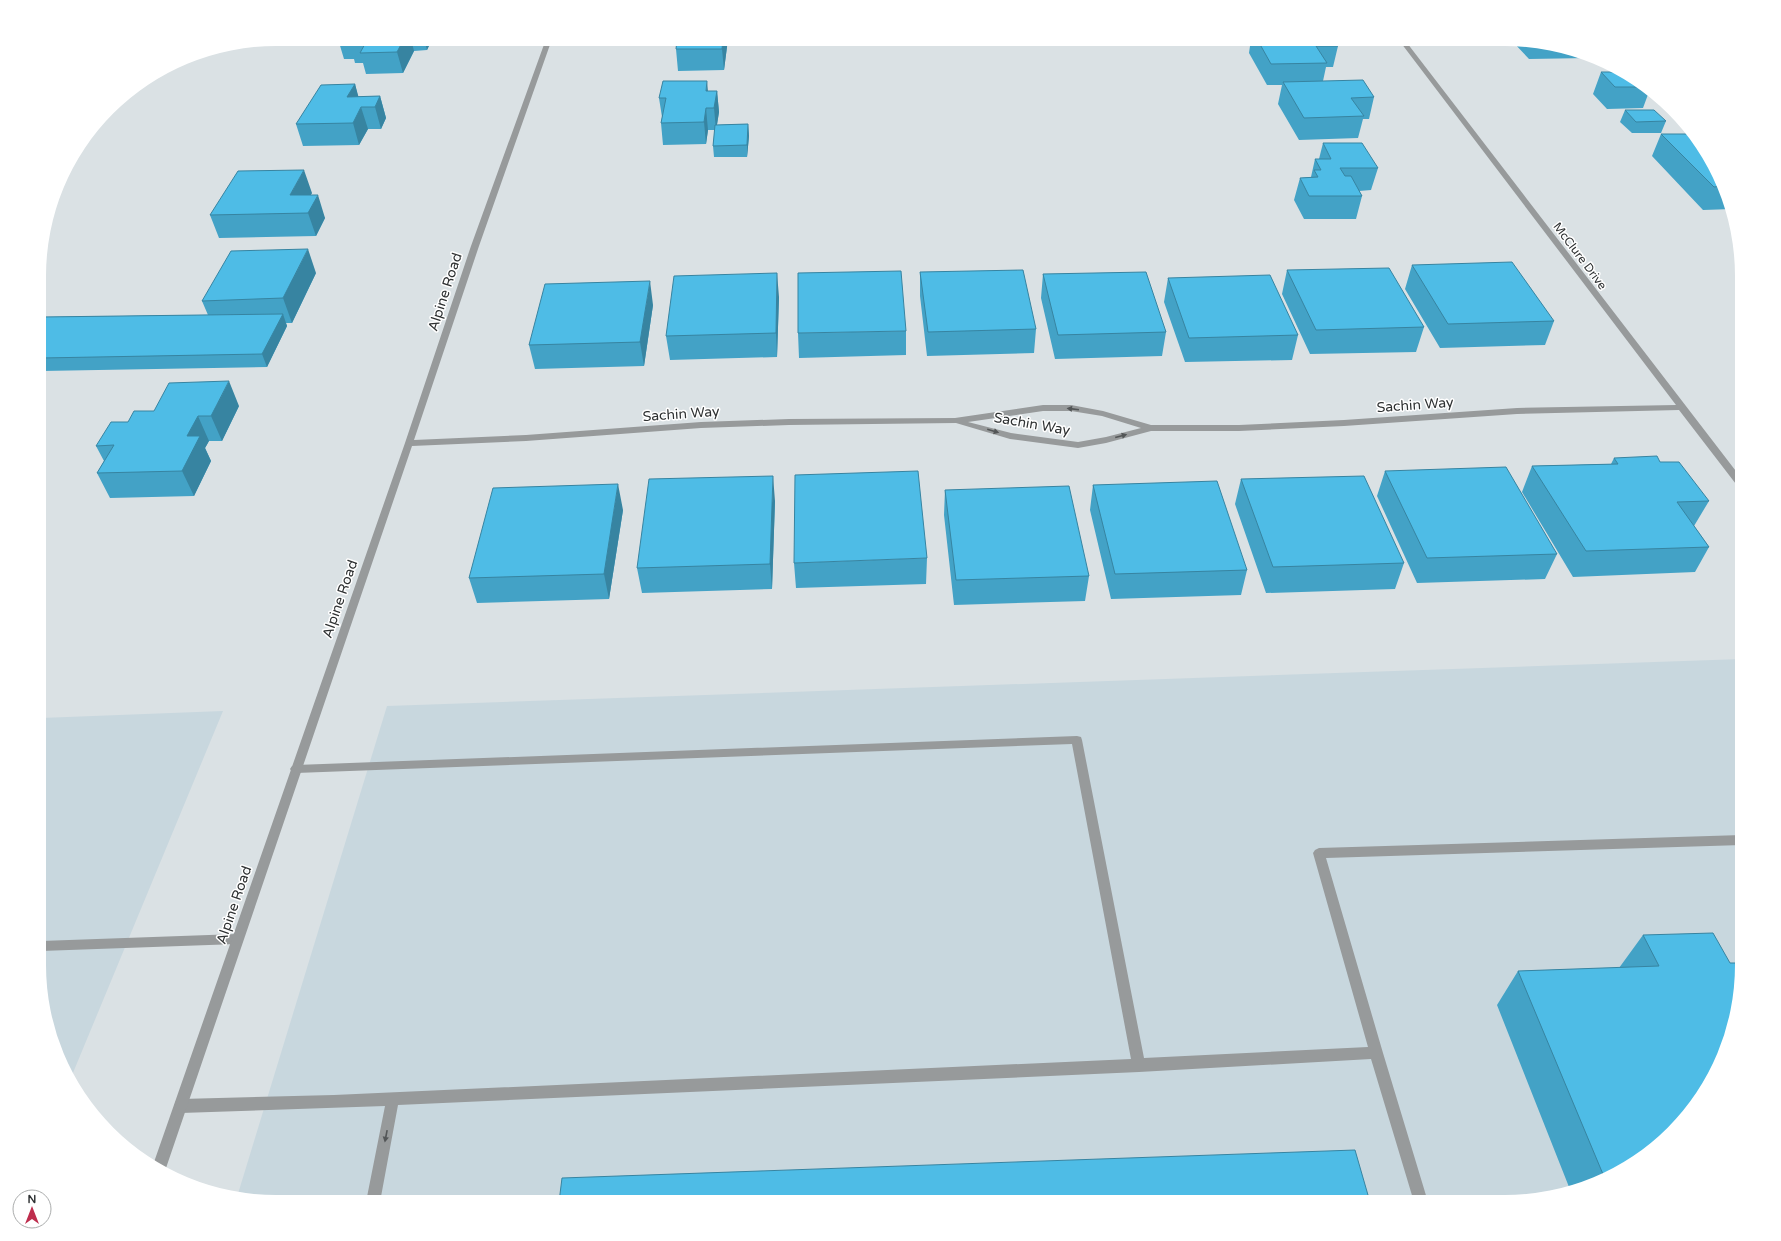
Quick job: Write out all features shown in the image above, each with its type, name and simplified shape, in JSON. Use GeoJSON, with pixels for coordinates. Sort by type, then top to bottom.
{"type":"FeatureCollection","features":[{"type":"Feature","properties":{"kind":"street","name":"Alpine Road"},"geometry":{"type":"LineString","coordinates":[[161,1164],[409,443],[475,246],[546,46]]}},
{"type":"Feature","properties":{"kind":"street","name":"McClure Drive"},"geometry":{"type":"LineString","coordinates":[[1406,46],[1735,477]]}},
{"type":"Feature","properties":{"kind":"street","name":"Sachin Way"},"geometry":{"type":"LineString","coordinates":[[955,421],[1010,436],[1046,442],[1078,445],[1106,440],[1151,428],[1239,428],[1344,423],[1517,411],[1681,406]]}},
{"type":"Feature","properties":{"kind":"street","name":"Sachin Way"},"geometry":{"type":"LineString","coordinates":[[409,443],[526,438],[701,426],[797,422],[955,421],[1028,409],[1071,408],[1103,414],[1151,428]]}},
{"type":"Feature","properties":{"kind":"street"},"geometry":{"type":"LineString","coordinates":[[296,769],[1077,740],[1139,1066]]}},
{"type":"Feature","properties":{"kind":"street"},"geometry":{"type":"LineString","coordinates":[[1419,1195],[1376,1053],[1319,853],[1735,840]]}},
{"type":"Feature","properties":{"kind":"street"},"geometry":{"type":"LineString","coordinates":[[46,946],[238,939]]}},
{"type":"Feature","properties":{"kind":"street"},"geometry":{"type":"LineString","coordinates":[[181,1106],[254,1105],[1139,1066],[1376,1053]]}},
{"type":"Feature","properties":{"kind":"street"},"geometry":{"type":"LineString","coordinates":[[374,1195],[393,1098]]}},
{"type":"Feature","properties":{"kind":"shaded area"},"geometry":{"type":"Polygon","coordinates":[[[1735,659],[1735,980],[1733,993],[1618,1165],[1593,1178],[1579,1183],[1550,1191],[1520,1195],[261,1195],[239,1192],[387,706],[1735,659]]]}},
{"type":"Feature","properties":{"kind":"shaded area"},"geometry":{"type":"Polygon","coordinates":[[[223,711],[73,1073],[58,1039],[50,1010],[46,980],[46,718],[223,711]]]}},
{"type":"Feature","properties":{"kind":"building"},"geometry":{"type":"Polygon","coordinates":[[[364,46],[400,46],[397,52],[360,53],[364,46]]]}},
{"type":"Feature","properties":{"kind":"building"},"geometry":{"type":"Polygon","coordinates":[[[676,46],[722,46],[722,49],[676,49],[676,46]]]}},
{"type":"Feature","properties":{"kind":"building"},"geometry":{"type":"Polygon","coordinates":[[[1261,46],[1316,46],[1327,63],[1271,64],[1261,46]]]}},
{"type":"Feature","properties":{"kind":"building"},"geometry":{"type":"Polygon","coordinates":[[[1601,72],[1611,72],[1636,87],[1615,87],[1601,72]]]}},
{"type":"Feature","properties":{"kind":"building"},"geometry":{"type":"Polygon","coordinates":[[[1363,80],[1374,97],[1351,98],[1364,116],[1304,118],[1283,82],[1363,80]]]}},
{"type":"Feature","properties":{"kind":"building"},"geometry":{"type":"Polygon","coordinates":[[[663,81],[707,81],[706,91],[717,91],[714,108],[706,108],[704,122],[661,123],[666,98],[659,98],[663,81]]]}},
{"type":"Feature","properties":{"kind":"building"},"geometry":{"type":"Polygon","coordinates":[[[355,84],[347,97],[380,96],[375,107],[361,107],[353,123],[296,124],[321,85],[355,84]]]}},
{"type":"Feature","properties":{"kind":"building"},"geometry":{"type":"Polygon","coordinates":[[[1625,110],[1654,110],[1666,121],[1636,122],[1625,110]]]}},
{"type":"Feature","properties":{"kind":"building"},"geometry":{"type":"Polygon","coordinates":[[[748,124],[747,145],[713,146],[715,125],[748,124]]]}},
{"type":"Feature","properties":{"kind":"building"},"geometry":{"type":"Polygon","coordinates":[[[1661,134],[1686,134],[1711,174],[1717,187],[1714,187],[1661,134]]]}},
{"type":"Feature","properties":{"kind":"building"},"geometry":{"type":"Polygon","coordinates":[[[1323,143],[1362,143],[1378,168],[1340,168],[1345,176],[1351,176],[1362,196],[1309,196],[1300,178],[1318,177],[1314,170],[1321,170],[1315,159],[1331,159],[1323,143]]]}},
{"type":"Feature","properties":{"kind":"building"},"geometry":{"type":"Polygon","coordinates":[[[304,170],[290,195],[318,195],[308,213],[210,215],[238,171],[304,170]]]}},
{"type":"Feature","properties":{"kind":"building"},"geometry":{"type":"Polygon","coordinates":[[[308,249],[283,298],[202,301],[231,251],[308,249]]]}},
{"type":"Feature","properties":{"kind":"building"},"geometry":{"type":"Polygon","coordinates":[[[1512,262],[1554,321],[1448,324],[1412,265],[1512,262]]]}},
{"type":"Feature","properties":{"kind":"building"},"geometry":{"type":"Polygon","coordinates":[[[1389,268],[1424,327],[1316,330],[1287,270],[1389,268]]]}},
{"type":"Feature","properties":{"kind":"building"},"geometry":{"type":"Polygon","coordinates":[[[1023,270],[1036,329],[928,332],[920,272],[1023,270]]]}},
{"type":"Feature","properties":{"kind":"building"},"geometry":{"type":"Polygon","coordinates":[[[901,271],[906,331],[798,333],[798,273],[901,271]]]}},
{"type":"Feature","properties":{"kind":"building"},"geometry":{"type":"Polygon","coordinates":[[[1146,272],[1166,332],[1058,335],[1043,274],[1146,272]]]}},
{"type":"Feature","properties":{"kind":"building"},"geometry":{"type":"Polygon","coordinates":[[[777,273],[776,333],[666,336],[674,276],[777,273]]]}},
{"type":"Feature","properties":{"kind":"building"},"geometry":{"type":"Polygon","coordinates":[[[1270,275],[1298,335],[1189,338],[1168,278],[1270,275]]]}},
{"type":"Feature","properties":{"kind":"building"},"geometry":{"type":"Polygon","coordinates":[[[650,281],[640,342],[529,345],[545,284],[650,281]]]}},
{"type":"Feature","properties":{"kind":"building"},"geometry":{"type":"Polygon","coordinates":[[[283,314],[262,354],[46,358],[46,317],[283,314]]]}},
{"type":"Feature","properties":{"kind":"building"},"geometry":{"type":"Polygon","coordinates":[[[229,381],[211,416],[198,416],[187,436],[200,436],[182,471],[97,473],[114,445],[96,446],[111,422],[128,422],[134,411],[154,411],[169,383],[229,381]]]}},
{"type":"Feature","properties":{"kind":"building"},"geometry":{"type":"Polygon","coordinates":[[[1657,456],[1660,462],[1679,462],[1709,501],[1677,502],[1709,547],[1586,551],[1532,466],[1618,464],[1614,458],[1657,456]]]}},
{"type":"Feature","properties":{"kind":"building"},"geometry":{"type":"Polygon","coordinates":[[[1506,467],[1557,554],[1427,558],[1385,471],[1506,467]]]}},
{"type":"Feature","properties":{"kind":"building"},"geometry":{"type":"Polygon","coordinates":[[[918,471],[927,558],[794,563],[795,475],[918,471]]]}},
{"type":"Feature","properties":{"kind":"building"},"geometry":{"type":"Polygon","coordinates":[[[773,476],[770,564],[637,568],[649,479],[773,476]]]}},
{"type":"Feature","properties":{"kind":"building"},"geometry":{"type":"Polygon","coordinates":[[[1364,476],[1404,563],[1273,567],[1241,479],[1364,476]]]}},
{"type":"Feature","properties":{"kind":"building"},"geometry":{"type":"Polygon","coordinates":[[[1217,481],[1247,570],[1115,574],[1093,485],[1217,481]]]}},
{"type":"Feature","properties":{"kind":"building"},"geometry":{"type":"Polygon","coordinates":[[[618,484],[604,574],[469,578],[493,488],[618,484]]]}},
{"type":"Feature","properties":{"kind":"building"},"geometry":{"type":"Polygon","coordinates":[[[1069,486],[1089,576],[956,580],[945,490],[1069,486]]]}},
{"type":"Feature","properties":{"kind":"building"},"geometry":{"type":"Polygon","coordinates":[[[1713,933],[1730,963],[1735,963],[1735,980],[1731,1010],[1718,1053],[1704,1080],[1688,1105],[1668,1128],[1645,1148],[1603,1173],[1518,971],[1659,966],[1643,935],[1713,933]]]}},
{"type":"Feature","properties":{"kind":"building"},"geometry":{"type":"Polygon","coordinates":[[[1355,1150],[1368,1195],[560,1195],[562,1178],[1355,1150]]]}}]}
